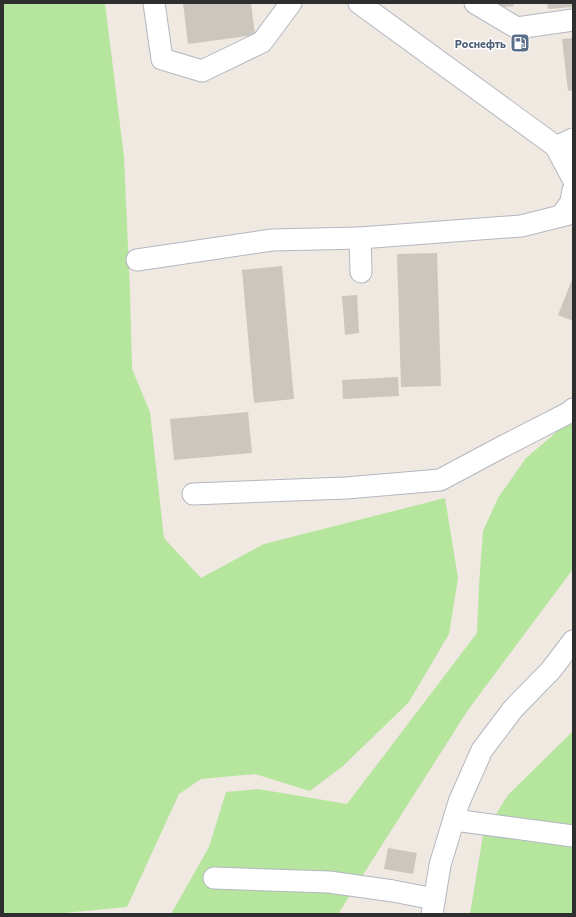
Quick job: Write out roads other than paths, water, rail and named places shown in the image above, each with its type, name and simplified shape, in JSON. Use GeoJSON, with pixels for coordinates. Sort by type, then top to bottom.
{"type":"FeatureCollection","features":[{"type":"Feature","properties":{"kind":"street"},"geometry":{"type":"LineString","coordinates":[[154,3],[162,59],[202,71],[262,42],[290,3]]}},
{"type":"Feature","properties":{"kind":"street"},"geometry":{"type":"LineString","coordinates":[[359,3],[565,143],[573,159]]}},
{"type":"Feature","properties":{"kind":"street"},"geometry":{"type":"LineString","coordinates":[[475,3],[517,28],[573,20]]}},
{"type":"Feature","properties":{"kind":"street"},"geometry":{"type":"LineString","coordinates":[[565,143],[573,179]]}},
{"type":"Feature","properties":{"kind":"street"},"geometry":{"type":"LineString","coordinates":[[137,260],[272,240],[360,238],[521,226],[567,215],[573,190]]}},
{"type":"Feature","properties":{"kind":"street"},"geometry":{"type":"LineString","coordinates":[[360,238],[361,272]]}},
{"type":"Feature","properties":{"kind":"street"},"geometry":{"type":"LineString","coordinates":[[193,494],[346,488],[440,480],[570,412],[573,409]]}},
{"type":"Feature","properties":{"kind":"street"},"geometry":{"type":"LineString","coordinates":[[214,878],[329,882],[394,891],[433,906],[440,865],[459,802],[482,750],[513,709],[551,670],[573,640]]}},
{"type":"Feature","properties":{"kind":"street"},"geometry":{"type":"LineString","coordinates":[[454,820],[573,836]]}},
{"type":"Feature","properties":{"kind":"place","name":"Роснефть"},"geometry":{"type":"Point","coordinates":[520,43]}}]}
